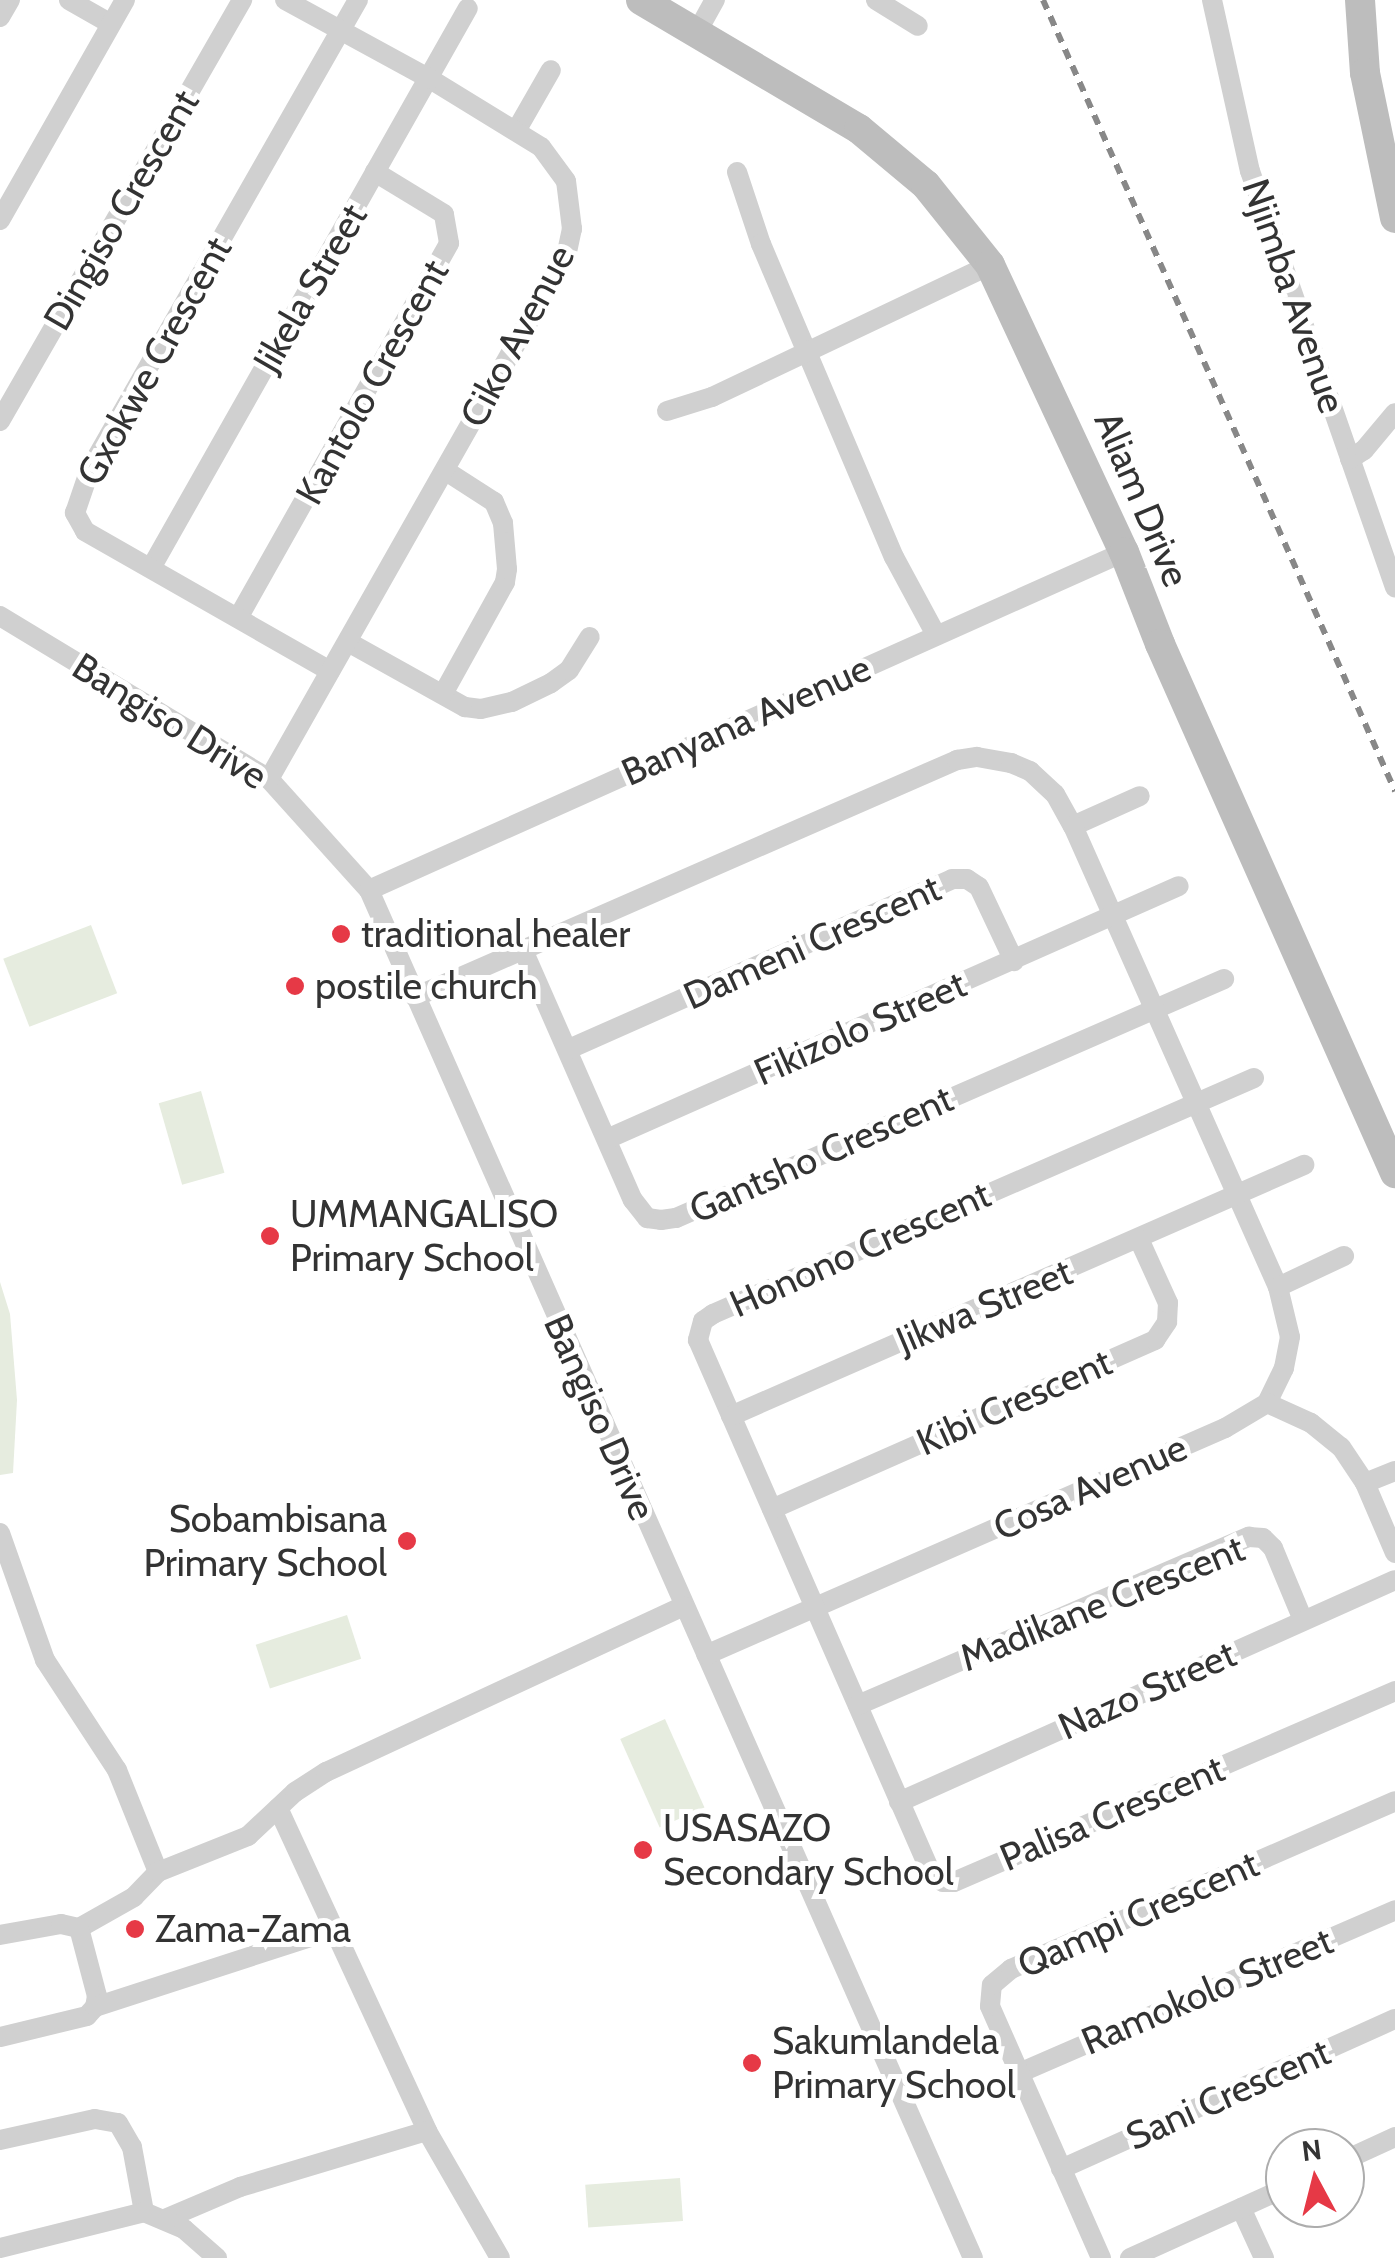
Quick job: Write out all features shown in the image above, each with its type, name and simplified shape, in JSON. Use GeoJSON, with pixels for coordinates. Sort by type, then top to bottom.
{"type":"FeatureCollection","features":[{"type":"Feature","properties":{"kind":"street"},"geometry":{"type":"LineString","coordinates":[[0,18],[10,0]]}},
{"type":"Feature","properties":{"kind":"street"},"geometry":{"type":"LineString","coordinates":[[69,0],[111,24]]}},
{"type":"Feature","properties":{"kind":"street"},"geometry":{"type":"LineString","coordinates":[[0,220],[125,0]]}},
{"type":"Feature","properties":{"kind":"street","name":"Dingiso Crescent"},"geometry":{"type":"LineString","coordinates":[[0,420],[242,0]]}},
{"type":"Feature","properties":{"kind":"street","name":"Ciko Avenue"},"geometry":{"type":"LineString","coordinates":[[269,779],[551,282],[572,229],[570,193],[554,160],[516,131],[285,0]]}},
{"type":"Feature","properties":{"kind":"street","name":"Gxokwe Crescent"},"geometry":{"type":"LineString","coordinates":[[330,671],[85,531],[74,513],[90,469],[358,0]]}},
{"type":"Feature","properties":{"kind":"street","name":"Aliam Drive"},"geometry":{"type":"LineString","coordinates":[[640,0],[860,129],[926,185],[990,265],[1124,552],[1160,644],[1395,1173]]}},
{"type":"Feature","properties":{"kind":"street"},"geometry":{"type":"LineString","coordinates":[[698,32],[714,0]]}},
{"type":"Feature","properties":{"kind":"street"},"geometry":{"type":"LineString","coordinates":[[876,0],[918,26]]}},
{"type":"Feature","properties":{"kind":"street","name":"Njimba Avenue"},"geometry":{"type":"LineString","coordinates":[[1212,0],[1250,170],[1393,572]]}},
{"type":"Feature","properties":{"kind":"street"},"geometry":{"type":"LineString","coordinates":[[1360,0],[1365,73],[1395,218]]}},
{"type":"Feature","properties":{"kind":"street","name":"Jikela Street"},"geometry":{"type":"LineString","coordinates":[[151,568],[468,8]]}},
{"type":"Feature","properties":{"kind":"street"},"geometry":{"type":"LineString","coordinates":[[516,131],[551,70]]}},
{"type":"Feature","properties":{"kind":"street","name":"Kantolo Crescent"},"geometry":{"type":"LineString","coordinates":[[238,618],[449,243],[444,214],[376,172]]}},
{"type":"Feature","properties":{"kind":"street"},"geometry":{"type":"LineString","coordinates":[[737,172],[761,244],[894,557],[936,634]]}},
{"type":"Feature","properties":{"kind":"street"},"geometry":{"type":"LineString","coordinates":[[666,412],[696,404],[990,265]]}},
{"type":"Feature","properties":{"kind":"street"},"geometry":{"type":"LineString","coordinates":[[1350,459],[1364,450],[1395,413]]}},
{"type":"Feature","properties":{"kind":"street"},"geometry":{"type":"LineString","coordinates":[[443,694],[505,582],[507,569],[504,524],[494,502],[446,470]]}},
{"type":"Feature","properties":{"kind":"street","name":"Banyana Avenue"},"geometry":{"type":"LineString","coordinates":[[369,890],[1124,552]]}},
{"type":"Feature","properties":{"kind":"street","name":"Bangiso Drive"},"geometry":{"type":"LineString","coordinates":[[0,616],[269,779],[369,890],[973,2258]]}},
{"type":"Feature","properties":{"kind":"street"},"geometry":{"type":"LineString","coordinates":[[348,642],[443,694],[481,709],[512,702],[568,670],[590,636]]}},
{"type":"Feature","properties":{"kind":"street"},"geometry":{"type":"LineString","coordinates":[[415,997],[957,760],[1011,763],[1030,772],[1055,794],[1073,826],[1278,1286],[1290,1337],[1284,1368],[1267,1403],[1312,1423],[1341,1447],[1365,1483],[1395,1553]]}},
{"type":"Feature","properties":{"kind":"street"},"geometry":{"type":"LineString","coordinates":[[1073,826],[1140,796]]}},
{"type":"Feature","properties":{"kind":"street","name":"Dameni Crescent"},"geometry":{"type":"LineString","coordinates":[[569,1049],[952,879],[967,879],[980,887],[1014,961]]}},
{"type":"Feature","properties":{"kind":"street"},"geometry":{"type":"LineString","coordinates":[[1113,916],[1179,886]]}},
{"type":"Feature","properties":{"kind":"street","name":"Fikizolo Street"},"geometry":{"type":"LineString","coordinates":[[607,1139],[1113,916]]}},
{"type":"Feature","properties":{"kind":"street","name":"Gantsho Crescent"},"geometry":{"type":"LineString","coordinates":[[523,950],[640,1211],[647,1218],[676,1218],[1156,1012]]}},
{"type":"Feature","properties":{"kind":"street"},"geometry":{"type":"LineString","coordinates":[[1156,1012],[1224,979]]}},
{"type":"Feature","properties":{"kind":"street"},"geometry":{"type":"LineString","coordinates":[[1196,1104],[1254,1078]]}},
{"type":"Feature","properties":{"kind":"street","name":"Honono Crescent"},"geometry":{"type":"LineString","coordinates":[[816,1608],[698,1340],[704,1321],[712,1314],[1196,1104]]}},
{"type":"Feature","properties":{"kind":"street"},"geometry":{"type":"LineString","coordinates":[[1238,1195],[1304,1165]]}},
{"type":"Feature","properties":{"kind":"street","name":"Jikwa Street"},"geometry":{"type":"LineString","coordinates":[[731,1416],[1238,1195]]}},
{"type":"Feature","properties":{"kind":"street","name":"Kibi Crescent"},"geometry":{"type":"LineString","coordinates":[[772,1510],[1155,1340],[1167,1322],[1168,1303],[1140,1239]]}},
{"type":"Feature","properties":{"kind":"street"},"geometry":{"type":"LineString","coordinates":[[1278,1286],[1344,1256]]}},
{"type":"Feature","properties":{"kind":"street","name":"Cosa Avenue"},"geometry":{"type":"LineString","coordinates":[[706,1655],[1226,1428],[1267,1403]]}},
{"type":"Feature","properties":{"kind":"street"},"geometry":{"type":"LineString","coordinates":[[1365,1483],[1395,1471]]}},
{"type":"Feature","properties":{"kind":"street"},"geometry":{"type":"LineString","coordinates":[[0,1533],[45,1660],[117,1770],[158,1872]]}},
{"type":"Feature","properties":{"kind":"street","name":"Madikane Crescent"},"geometry":{"type":"LineString","coordinates":[[858,1706],[1250,1537],[1262,1538],[1272,1548],[1303,1620]]}},
{"type":"Feature","properties":{"kind":"street","name":"Nazo Street"},"geometry":{"type":"LineString","coordinates":[[899,1802],[1395,1580]]}},
{"type":"Feature","properties":{"kind":"street"},"geometry":{"type":"LineString","coordinates":[[0,1935],[61,1924],[80,1928],[134,1897],[158,1872],[248,1836],[326,1772],[683,1606]]}},
{"type":"Feature","properties":{"kind":"street","name":"Palisa Crescent"},"geometry":{"type":"LineString","coordinates":[[816,1608],[930,1873],[943,1882],[954,1882],[1395,1691]]}},
{"type":"Feature","properties":{"kind":"street","name":"Qampi Crescent"},"geometry":{"type":"LineString","coordinates":[[1101,2258],[990,2006],[988,1996],[998,1977],[1395,1801]]}},
{"type":"Feature","properties":{"kind":"street"},"geometry":{"type":"LineString","coordinates":[[278,1808],[427,2130],[500,2258]]}},
{"type":"Feature","properties":{"kind":"street","name":"Ramokolo Street"},"geometry":{"type":"LineString","coordinates":[[1018,2073],[1395,1910]]}},
{"type":"Feature","properties":{"kind":"street"},"geometry":{"type":"LineString","coordinates":[[80,1928],[95,1979],[96,2008]]}},
{"type":"Feature","properties":{"kind":"street"},"geometry":{"type":"LineString","coordinates":[[0,2037],[73,2022],[96,2008],[335,1929]]}},
{"type":"Feature","properties":{"kind":"street","name":"Sani Crescent"},"geometry":{"type":"LineString","coordinates":[[1062,2169],[1395,2019]]}},
{"type":"Feature","properties":{"kind":"street"},"geometry":{"type":"LineString","coordinates":[[0,2140],[95,2119],[118,2123],[132,2147],[144,2212]]}},
{"type":"Feature","properties":{"kind":"street"},"geometry":{"type":"LineString","coordinates":[[164,2219],[240,2187],[427,2130]]}},
{"type":"Feature","properties":{"kind":"street"},"geometry":{"type":"LineString","coordinates":[[1365,2151],[1395,2138]]}},
{"type":"Feature","properties":{"kind":"street"},"geometry":{"type":"LineString","coordinates":[[1130,2258],[1265,2197]]}},
{"type":"Feature","properties":{"kind":"street"},"geometry":{"type":"LineString","coordinates":[[1240,2208],[1264,2258]]}},
{"type":"Feature","properties":{"kind":"street"},"geometry":{"type":"LineString","coordinates":[[0,2248],[144,2212],[198,2239],[217,2258]]}},
{"type":"Feature","properties":{"kind":"shaded area"},"geometry":{"type":"Polygon","coordinates":[[[91,925],[117,993],[29,1027],[3,959],[91,925]]]}},
{"type":"Feature","properties":{"kind":"shaded area"},"geometry":{"type":"Polygon","coordinates":[[[201,1091],[224,1173],[182,1185],[159,1103],[201,1091]]]}},
{"type":"Feature","properties":{"kind":"shaded area"},"geometry":{"type":"Polygon","coordinates":[[[0,1282],[10,1314],[17,1400],[13,1473],[0,1475],[0,1282]]]}},
{"type":"Feature","properties":{"kind":"shaded area"},"geometry":{"type":"Polygon","coordinates":[[[347,1615],[361,1659],[270,1688],[256,1645],[347,1615]]]}},
{"type":"Feature","properties":{"kind":"shaded area"},"geometry":{"type":"Polygon","coordinates":[[[665,1719],[704,1808],[660,1828],[620,1739],[665,1719]]]}},
{"type":"Feature","properties":{"kind":"shaded area"},"geometry":{"type":"Polygon","coordinates":[[[680,2178],[683,2221],[588,2228],[585,2185],[680,2178]]]}},
{"type":"Feature","properties":{"kind":"railway"},"geometry":{"type":"LineString","coordinates":[[1043,0],[1395,791]]}},
{"type":"Feature","properties":{"kind":"place","name":"traditional healer"},"geometry":{"type":"Point","coordinates":[341,934]}},
{"type":"Feature","properties":{"kind":"place","name":"postile church"},"geometry":{"type":"Point","coordinates":[295,986]}},
{"type":"Feature","properties":{"kind":"place","name":"UMMANGALISO Primary School"},"geometry":{"type":"Point","coordinates":[270,1236]}},
{"type":"Feature","properties":{"kind":"place","name":"Sobambisana Primary School"},"geometry":{"type":"Point","coordinates":[407,1541]}},
{"type":"Feature","properties":{"kind":"place","name":"USASAZO Secondary School"},"geometry":{"type":"Point","coordinates":[643,1850]}},
{"type":"Feature","properties":{"kind":"place","name":"Zama-Zama"},"geometry":{"type":"Point","coordinates":[135,1929]}},
{"type":"Feature","properties":{"kind":"place","name":"Sakumlandela Primary School"},"geometry":{"type":"Point","coordinates":[752,2063]}}]}
